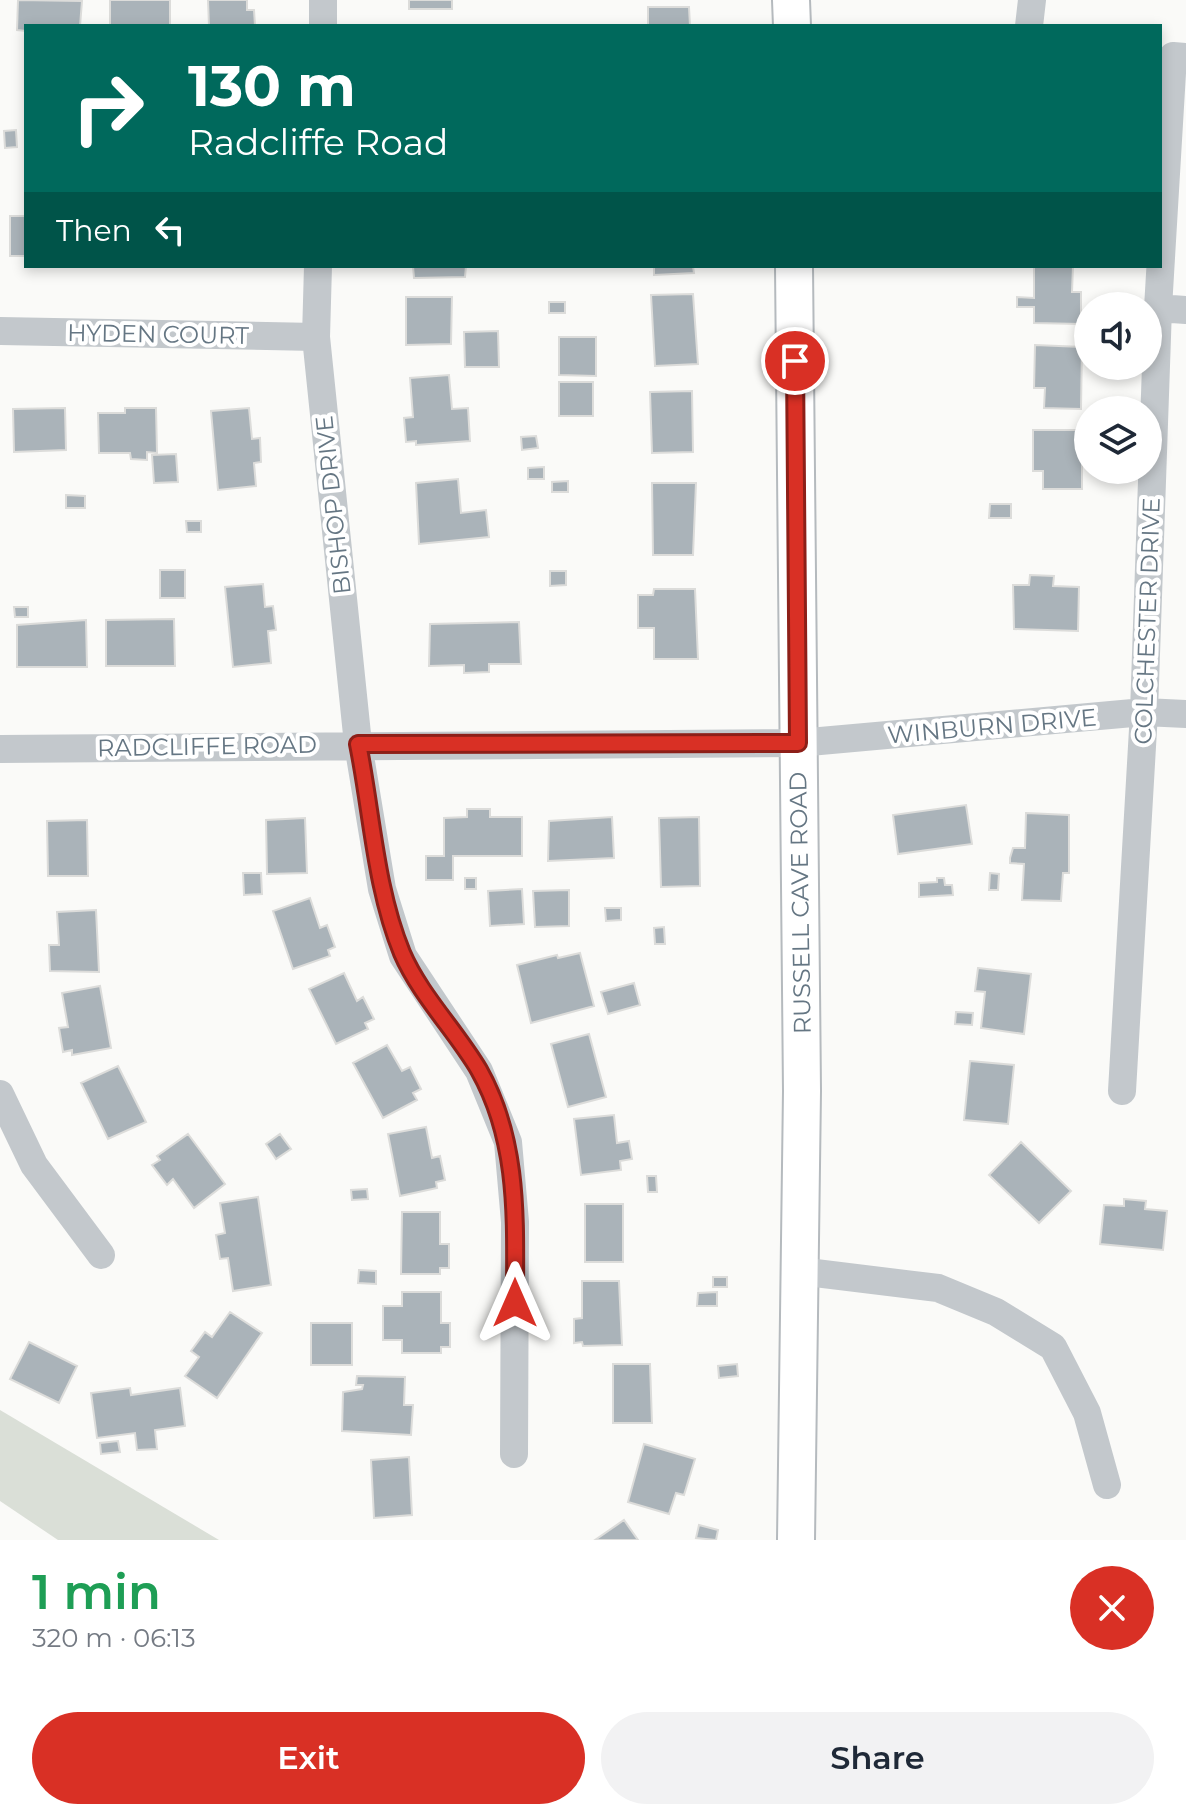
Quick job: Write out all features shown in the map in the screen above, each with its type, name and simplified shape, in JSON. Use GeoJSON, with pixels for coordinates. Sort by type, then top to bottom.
{"type":"FeatureCollection","features":[{"type":"Feature","properties":{"kind":"main road"},"geometry":{"type":"LineString","coordinates":[[791,0],[792,24]]}},
{"type":"Feature","properties":{"kind":"main road","name":"RUSSELL CAVE ROAD"},"geometry":{"type":"LineString","coordinates":[[794,268],[802,1091],[796,1540]]}},
{"type":"Feature","properties":{"kind":"street"},"geometry":{"type":"LineString","coordinates":[[323,0],[323,24]]}},
{"type":"Feature","properties":{"kind":"street"},"geometry":{"type":"LineString","coordinates":[[1029,24],[1032,0]]}},
{"type":"Feature","properties":{"kind":"street","name":"COLCHESTER DRIVE"},"geometry":{"type":"LineString","coordinates":[[1162,262],[1180,56]]}},
{"type":"Feature","properties":{"kind":"street","name":"BISHOP DRIVE"},"geometry":{"type":"LineString","coordinates":[[318,268],[316,337],[358,744],[382,889],[403,956],[479,1071],[508,1142],[515,1222],[514,1454]]}},
{"type":"Feature","properties":{"kind":"street","name":"COLCHESTER DRIVE"},"geometry":{"type":"LineString","coordinates":[[1159,292],[1161,268]]}},
{"type":"Feature","properties":{"kind":"street"},"geometry":{"type":"LineString","coordinates":[[1162,308],[1186,310]]}},
{"type":"Feature","properties":{"kind":"street","name":"HYDEN COURT"},"geometry":{"type":"LineString","coordinates":[[0,331],[316,337]]}},
{"type":"Feature","properties":{"kind":"street","name":"COLCHESTER DRIVE"},"geometry":{"type":"LineString","coordinates":[[1122,1091],[1144,712],[1156,380]]}},
{"type":"Feature","properties":{"kind":"street","name":"WINBURN DRIVE"},"geometry":{"type":"LineString","coordinates":[[798,743],[1144,712],[1186,714]]}},
{"type":"Feature","properties":{"kind":"street","name":"RADCLIFFE ROAD"},"geometry":{"type":"LineString","coordinates":[[0,749],[798,743]]}},
{"type":"Feature","properties":{"kind":"street"},"geometry":{"type":"LineString","coordinates":[[0,1094],[34,1165],[101,1255]]}},
{"type":"Feature","properties":{"kind":"street"},"geometry":{"type":"LineString","coordinates":[[799,1271],[938,1288],[996,1312],[1053,1347],[1087,1413],[1107,1485]]}},
{"type":"Feature","properties":{"kind":"shaded area"},"geometry":{"type":"Polygon","coordinates":[[[0,1410],[219,1540],[58,1540],[0,1501],[0,1410]]]}},
{"type":"Feature","properties":{"kind":"building"},"geometry":{"type":"Polygon","coordinates":[[[18,0],[82,1],[80,24],[24,24],[24,31],[17,30],[18,0]]]}},
{"type":"Feature","properties":{"kind":"building"},"geometry":{"type":"Polygon","coordinates":[[[110,0],[170,0],[170,24],[110,24],[110,0]]]}},
{"type":"Feature","properties":{"kind":"building"},"geometry":{"type":"Polygon","coordinates":[[[208,0],[247,0],[247,10],[254,10],[255,24],[209,24],[208,0]]]}},
{"type":"Feature","properties":{"kind":"building"},"geometry":{"type":"Polygon","coordinates":[[[409,0],[452,0],[452,9],[409,9],[409,0]]]}},
{"type":"Feature","properties":{"kind":"building"},"geometry":{"type":"Polygon","coordinates":[[[648,7],[689,7],[690,24],[648,24],[648,7]]]}},
{"type":"Feature","properties":{"kind":"building"},"geometry":{"type":"Polygon","coordinates":[[[16,130],[17,147],[5,148],[4,131],[16,130]]]}},
{"type":"Feature","properties":{"kind":"building"},"geometry":{"type":"Polygon","coordinates":[[[10,216],[24,216],[24,256],[10,256],[10,216]]]}},
{"type":"Feature","properties":{"kind":"building"},"geometry":{"type":"Polygon","coordinates":[[[413,268],[466,268],[465,277],[414,278],[413,268]]]}},
{"type":"Feature","properties":{"kind":"building"},"geometry":{"type":"Polygon","coordinates":[[[654,268],[693,268],[694,273],[654,275],[654,268]]]}},
{"type":"Feature","properties":{"kind":"building"},"geometry":{"type":"Polygon","coordinates":[[[1034,268],[1073,268],[1074,324],[1034,323],[1034,307],[1017,307],[1017,297],[1034,298],[1034,268]]]}},
{"type":"Feature","properties":{"kind":"building"},"geometry":{"type":"Polygon","coordinates":[[[693,294],[698,364],[655,366],[651,295],[693,294]]]}},
{"type":"Feature","properties":{"kind":"building"},"geometry":{"type":"Polygon","coordinates":[[[406,297],[452,297],[451,344],[406,345],[406,297]]]}},
{"type":"Feature","properties":{"kind":"building"},"geometry":{"type":"Polygon","coordinates":[[[549,302],[565,302],[565,313],[549,313],[549,302]]]}},
{"type":"Feature","properties":{"kind":"building"},"geometry":{"type":"Polygon","coordinates":[[[498,331],[499,367],[465,367],[464,332],[498,331]]]}},
{"type":"Feature","properties":{"kind":"building"},"geometry":{"type":"Polygon","coordinates":[[[559,337],[596,337],[596,376],[559,375],[559,337]]]}},
{"type":"Feature","properties":{"kind":"building"},"geometry":{"type":"Polygon","coordinates":[[[1035,345],[1074,347],[1074,380],[1081,380],[1081,396],[1074,396],[1074,409],[1044,408],[1045,388],[1034,388],[1035,345]]]}},
{"type":"Feature","properties":{"kind":"building"},"geometry":{"type":"Polygon","coordinates":[[[449,375],[452,409],[468,408],[470,441],[416,445],[416,441],[406,442],[404,418],[413,417],[410,378],[449,375]]]}},
{"type":"Feature","properties":{"kind":"building"},"geometry":{"type":"Polygon","coordinates":[[[559,382],[593,382],[593,416],[559,416],[559,382]]]}},
{"type":"Feature","properties":{"kind":"building"},"geometry":{"type":"Polygon","coordinates":[[[692,391],[693,452],[652,453],[650,392],[692,391]]]}},
{"type":"Feature","properties":{"kind":"building"},"geometry":{"type":"Polygon","coordinates":[[[65,408],[66,450],[14,452],[13,409],[65,408]]]}},
{"type":"Feature","properties":{"kind":"building"},"geometry":{"type":"Polygon","coordinates":[[[125,408],[156,408],[157,453],[147,452],[147,460],[131,459],[130,453],[99,453],[98,413],[125,413],[125,408]]]}},
{"type":"Feature","properties":{"kind":"building"},"geometry":{"type":"Polygon","coordinates":[[[249,408],[252,439],[260,438],[261,462],[254,463],[256,486],[218,490],[211,411],[249,408]]]}},
{"type":"Feature","properties":{"kind":"building"},"geometry":{"type":"Polygon","coordinates":[[[1033,430],[1074,430],[1074,484],[1082,484],[1082,489],[1043,489],[1043,471],[1033,471],[1033,430]]]}},
{"type":"Feature","properties":{"kind":"building"},"geometry":{"type":"Polygon","coordinates":[[[536,436],[538,448],[522,450],[521,437],[536,436]]]}},
{"type":"Feature","properties":{"kind":"building"},"geometry":{"type":"Polygon","coordinates":[[[176,454],[178,482],[154,483],[152,455],[176,454]]]}},
{"type":"Feature","properties":{"kind":"building"},"geometry":{"type":"Polygon","coordinates":[[[544,467],[544,479],[528,479],[528,468],[544,467]]]}},
{"type":"Feature","properties":{"kind":"building"},"geometry":{"type":"Polygon","coordinates":[[[458,479],[461,513],[486,510],[489,537],[419,544],[416,483],[458,479]]]}},
{"type":"Feature","properties":{"kind":"building"},"geometry":{"type":"Polygon","coordinates":[[[568,481],[568,492],[552,492],[552,482],[568,481]]]}},
{"type":"Feature","properties":{"kind":"building"},"geometry":{"type":"Polygon","coordinates":[[[652,483],[696,483],[693,555],[653,555],[652,483]]]}},
{"type":"Feature","properties":{"kind":"building"},"geometry":{"type":"Polygon","coordinates":[[[66,495],[85,496],[85,508],[66,508],[66,495]]]}},
{"type":"Feature","properties":{"kind":"building"},"geometry":{"type":"Polygon","coordinates":[[[990,504],[1011,504],[1011,518],[989,518],[990,504]]]}},
{"type":"Feature","properties":{"kind":"building"},"geometry":{"type":"Polygon","coordinates":[[[186,521],[201,521],[201,532],[187,532],[186,521]]]}},
{"type":"Feature","properties":{"kind":"building"},"geometry":{"type":"Polygon","coordinates":[[[160,570],[185,570],[185,598],[160,598],[160,570]]]}},
{"type":"Feature","properties":{"kind":"building"},"geometry":{"type":"Polygon","coordinates":[[[550,571],[566,571],[566,585],[550,586],[550,571]]]}},
{"type":"Feature","properties":{"kind":"building"},"geometry":{"type":"Polygon","coordinates":[[[1030,575],[1054,576],[1053,586],[1079,587],[1078,631],[1014,629],[1013,585],[1029,585],[1030,575]]]}},
{"type":"Feature","properties":{"kind":"building"},"geometry":{"type":"Polygon","coordinates":[[[263,584],[265,607],[273,606],[276,630],[268,631],[271,663],[233,667],[225,587],[263,584]]]}},
{"type":"Feature","properties":{"kind":"building"},"geometry":{"type":"Polygon","coordinates":[[[654,589],[695,589],[698,659],[654,659],[654,628],[638,628],[638,595],[653,595],[654,589]]]}},
{"type":"Feature","properties":{"kind":"building"},"geometry":{"type":"Polygon","coordinates":[[[14,607],[28,607],[28,617],[15,617],[14,607]]]}},
{"type":"Feature","properties":{"kind":"building"},"geometry":{"type":"Polygon","coordinates":[[[174,619],[175,666],[106,666],[106,620],[174,619]]]}},
{"type":"Feature","properties":{"kind":"building"},"geometry":{"type":"Polygon","coordinates":[[[86,620],[87,667],[17,667],[17,625],[86,620]]]}},
{"type":"Feature","properties":{"kind":"building"},"geometry":{"type":"Polygon","coordinates":[[[519,622],[521,664],[489,664],[489,672],[464,673],[464,665],[429,666],[430,624],[519,622]]]}},
{"type":"Feature","properties":{"kind":"building"},"geometry":{"type":"Polygon","coordinates":[[[966,805],[972,844],[898,854],[893,815],[966,805]]]}},
{"type":"Feature","properties":{"kind":"building"},"geometry":{"type":"Polygon","coordinates":[[[467,809],[490,809],[490,817],[522,817],[522,856],[453,856],[453,880],[426,880],[426,856],[444,856],[444,818],[467,817],[467,809]]]}},
{"type":"Feature","properties":{"kind":"building"},"geometry":{"type":"Polygon","coordinates":[[[1026,813],[1069,815],[1069,873],[1063,873],[1061,901],[1022,900],[1024,864],[1010,863],[1010,858],[1013,848],[1025,848],[1026,813]]]}},
{"type":"Feature","properties":{"kind":"building"},"geometry":{"type":"Polygon","coordinates":[[[612,817],[614,858],[548,861],[549,821],[612,817]]]}},
{"type":"Feature","properties":{"kind":"building"},"geometry":{"type":"Polygon","coordinates":[[[699,817],[700,886],[661,887],[659,818],[699,817]]]}},
{"type":"Feature","properties":{"kind":"building"},"geometry":{"type":"Polygon","coordinates":[[[305,818],[307,873],[267,874],[266,820],[305,818]]]}},
{"type":"Feature","properties":{"kind":"building"},"geometry":{"type":"Polygon","coordinates":[[[87,820],[88,876],[48,876],[47,821],[87,820]]]}},
{"type":"Feature","properties":{"kind":"building"},"geometry":{"type":"Polygon","coordinates":[[[243,873],[261,873],[262,894],[244,895],[243,873]]]}},
{"type":"Feature","properties":{"kind":"building"},"geometry":{"type":"Polygon","coordinates":[[[990,873],[999,874],[998,890],[989,890],[990,873]]]}},
{"type":"Feature","properties":{"kind":"building"},"geometry":{"type":"Polygon","coordinates":[[[465,878],[476,878],[476,889],[465,889],[465,878]]]}},
{"type":"Feature","properties":{"kind":"building"},"geometry":{"type":"Polygon","coordinates":[[[937,878],[944,878],[945,885],[952,885],[953,895],[919,897],[919,883],[937,882],[937,878]]]}},
{"type":"Feature","properties":{"kind":"building"},"geometry":{"type":"Polygon","coordinates":[[[522,889],[524,924],[490,926],[488,891],[522,889]]]}},
{"type":"Feature","properties":{"kind":"building"},"geometry":{"type":"Polygon","coordinates":[[[569,890],[569,926],[535,927],[533,891],[569,890]]]}},
{"type":"Feature","properties":{"kind":"building"},"geometry":{"type":"Polygon","coordinates":[[[310,898],[320,928],[327,925],[335,947],[328,950],[330,956],[293,969],[273,911],[310,898]]]}},
{"type":"Feature","properties":{"kind":"building"},"geometry":{"type":"Polygon","coordinates":[[[605,908],[621,908],[621,920],[606,921],[605,908]]]}},
{"type":"Feature","properties":{"kind":"building"},"geometry":{"type":"Polygon","coordinates":[[[96,910],[99,972],[50,971],[49,945],[59,945],[57,912],[96,910]]]}},
{"type":"Feature","properties":{"kind":"building"},"geometry":{"type":"Polygon","coordinates":[[[664,927],[665,944],[655,944],[654,928],[664,927]]]}},
{"type":"Feature","properties":{"kind":"building"},"geometry":{"type":"Polygon","coordinates":[[[580,953],[594,1006],[531,1023],[517,965],[580,953]]]}},
{"type":"Feature","properties":{"kind":"building"},"geometry":{"type":"Polygon","coordinates":[[[978,968],[1031,974],[1024,1034],[981,1028],[985,992],[975,991],[978,968]]]}},
{"type":"Feature","properties":{"kind":"building"},"geometry":{"type":"Polygon","coordinates":[[[344,973],[357,1001],[363,997],[374,1019],[365,1023],[368,1029],[336,1044],[309,989],[344,973]]]}},
{"type":"Feature","properties":{"kind":"building"},"geometry":{"type":"Polygon","coordinates":[[[634,983],[640,1005],[608,1014],[601,992],[634,983]]]}},
{"type":"Feature","properties":{"kind":"building"},"geometry":{"type":"Polygon","coordinates":[[[100,986],[111,1048],[72,1055],[72,1050],[63,1052],[59,1028],[68,1027],[62,993],[100,986]]]}},
{"type":"Feature","properties":{"kind":"building"},"geometry":{"type":"Polygon","coordinates":[[[956,1012],[973,1013],[972,1025],[955,1024],[956,1012]]]}},
{"type":"Feature","properties":{"kind":"building"},"geometry":{"type":"Polygon","coordinates":[[[589,1034],[606,1097],[568,1107],[551,1044],[589,1034]]]}},
{"type":"Feature","properties":{"kind":"building"},"geometry":{"type":"Polygon","coordinates":[[[387,1045],[402,1071],[410,1067],[421,1089],[413,1093],[417,1100],[383,1118],[353,1063],[387,1045]]]}},
{"type":"Feature","properties":{"kind":"building"},"geometry":{"type":"Polygon","coordinates":[[[970,1061],[1014,1065],[1008,1124],[964,1120],[970,1061]]]}},
{"type":"Feature","properties":{"kind":"building"},"geometry":{"type":"Polygon","coordinates":[[[118,1066],[146,1122],[108,1139],[81,1083],[118,1066]]]}},
{"type":"Feature","properties":{"kind":"building"},"geometry":{"type":"Polygon","coordinates":[[[614,1115],[617,1143],[629,1141],[632,1159],[620,1161],[621,1170],[581,1175],[574,1119],[614,1115]]]}},
{"type":"Feature","properties":{"kind":"building"},"geometry":{"type":"Polygon","coordinates":[[[426,1127],[432,1158],[440,1156],[445,1180],[436,1182],[437,1188],[400,1196],[388,1134],[426,1127]]]}},
{"type":"Feature","properties":{"kind":"building"},"geometry":{"type":"Polygon","coordinates":[[[188,1134],[225,1184],[194,1208],[173,1179],[167,1185],[152,1165],[160,1160],[157,1156],[188,1134]]]}},
{"type":"Feature","properties":{"kind":"building"},"geometry":{"type":"Polygon","coordinates":[[[280,1134],[291,1149],[276,1159],[266,1144],[280,1134]]]}},
{"type":"Feature","properties":{"kind":"building"},"geometry":{"type":"Polygon","coordinates":[[[1021,1142],[1071,1191],[1039,1223],[989,1175],[1021,1142]]]}},
{"type":"Feature","properties":{"kind":"building"},"geometry":{"type":"Polygon","coordinates":[[[647,1176],[656,1176],[657,1192],[648,1192],[647,1176]]]}},
{"type":"Feature","properties":{"kind":"building"},"geometry":{"type":"Polygon","coordinates":[[[367,1189],[368,1199],[352,1200],[351,1190],[367,1189]]]}},
{"type":"Feature","properties":{"kind":"building"},"geometry":{"type":"Polygon","coordinates":[[[258,1197],[271,1285],[233,1291],[228,1258],[220,1259],[216,1235],[225,1233],[220,1203],[258,1197]]]}},
{"type":"Feature","properties":{"kind":"building"},"geometry":{"type":"Polygon","coordinates":[[[1124,1199],[1146,1201],[1145,1209],[1167,1211],[1163,1250],[1100,1244],[1104,1205],[1124,1206],[1124,1199]]]}},
{"type":"Feature","properties":{"kind":"building"},"geometry":{"type":"Polygon","coordinates":[[[585,1204],[623,1204],[623,1262],[585,1262],[585,1204]]]}},
{"type":"Feature","properties":{"kind":"building"},"geometry":{"type":"Polygon","coordinates":[[[402,1212],[440,1212],[440,1244],[449,1244],[449,1268],[440,1268],[440,1274],[401,1274],[402,1212]]]}},
{"type":"Feature","properties":{"kind":"building"},"geometry":{"type":"Polygon","coordinates":[[[359,1270],[376,1271],[376,1284],[358,1283],[359,1270]]]}},
{"type":"Feature","properties":{"kind":"building"},"geometry":{"type":"Polygon","coordinates":[[[713,1277],[727,1277],[727,1287],[713,1287],[713,1277]]]}},
{"type":"Feature","properties":{"kind":"building"},"geometry":{"type":"Polygon","coordinates":[[[582,1281],[619,1281],[622,1345],[583,1346],[582,1342],[574,1343],[574,1319],[582,1318],[582,1281]]]}},
{"type":"Feature","properties":{"kind":"building"},"geometry":{"type":"Polygon","coordinates":[[[402,1292],[441,1292],[441,1323],[450,1323],[450,1347],[441,1347],[441,1353],[402,1353],[402,1340],[383,1340],[383,1306],[402,1306],[402,1292]]]}},
{"type":"Feature","properties":{"kind":"building"},"geometry":{"type":"Polygon","coordinates":[[[717,1292],[717,1306],[697,1306],[698,1293],[717,1292]]]}},
{"type":"Feature","properties":{"kind":"building"},"geometry":{"type":"Polygon","coordinates":[[[230,1312],[262,1333],[217,1398],[185,1376],[199,1357],[191,1351],[205,1332],[212,1337],[230,1312]]]}},
{"type":"Feature","properties":{"kind":"building"},"geometry":{"type":"Polygon","coordinates":[[[311,1323],[352,1323],[352,1365],[311,1365],[311,1323]]]}},
{"type":"Feature","properties":{"kind":"building"},"geometry":{"type":"Polygon","coordinates":[[[29,1342],[77,1366],[59,1403],[10,1379],[29,1342]]]}},
{"type":"Feature","properties":{"kind":"building"},"geometry":{"type":"Polygon","coordinates":[[[613,1364],[650,1364],[652,1423],[613,1423],[613,1364]]]}},
{"type":"Feature","properties":{"kind":"building"},"geometry":{"type":"Polygon","coordinates":[[[737,1364],[738,1376],[719,1378],[718,1366],[737,1364]]]}},
{"type":"Feature","properties":{"kind":"building"},"geometry":{"type":"Polygon","coordinates":[[[357,1376],[405,1377],[404,1405],[413,1405],[411,1435],[342,1431],[343,1392],[362,1389],[363,1385],[356,1385],[357,1376]]]}},
{"type":"Feature","properties":{"kind":"building"},"geometry":{"type":"Polygon","coordinates":[[[130,1388],[131,1395],[180,1388],[185,1426],[155,1430],[157,1449],[137,1450],[135,1433],[97,1438],[91,1393],[130,1388]]]}},
{"type":"Feature","properties":{"kind":"building"},"geometry":{"type":"Polygon","coordinates":[[[118,1441],[120,1452],[101,1454],[100,1443],[118,1441]]]}},
{"type":"Feature","properties":{"kind":"building"},"geometry":{"type":"Polygon","coordinates":[[[644,1444],[695,1459],[684,1495],[676,1493],[669,1514],[628,1502],[644,1444]]]}},
{"type":"Feature","properties":{"kind":"building"},"geometry":{"type":"Polygon","coordinates":[[[409,1457],[412,1515],[374,1518],[371,1460],[409,1457]]]}},
{"type":"Feature","properties":{"kind":"building"},"geometry":{"type":"Polygon","coordinates":[[[624,1520],[638,1540],[595,1540],[624,1520]]]}},
{"type":"Feature","properties":{"kind":"building"},"geometry":{"type":"Polygon","coordinates":[[[699,1525],[718,1530],[716,1540],[696,1538],[699,1525]]]}},
{"type":"Feature","properties":{"kind":"route"},"geometry":{"type":"LineString","coordinates":[[515,1303],[514,1180],[508,1142],[496,1106],[479,1071],[403,956],[382,889],[358,744],[798,743],[795,361]]}}]}
